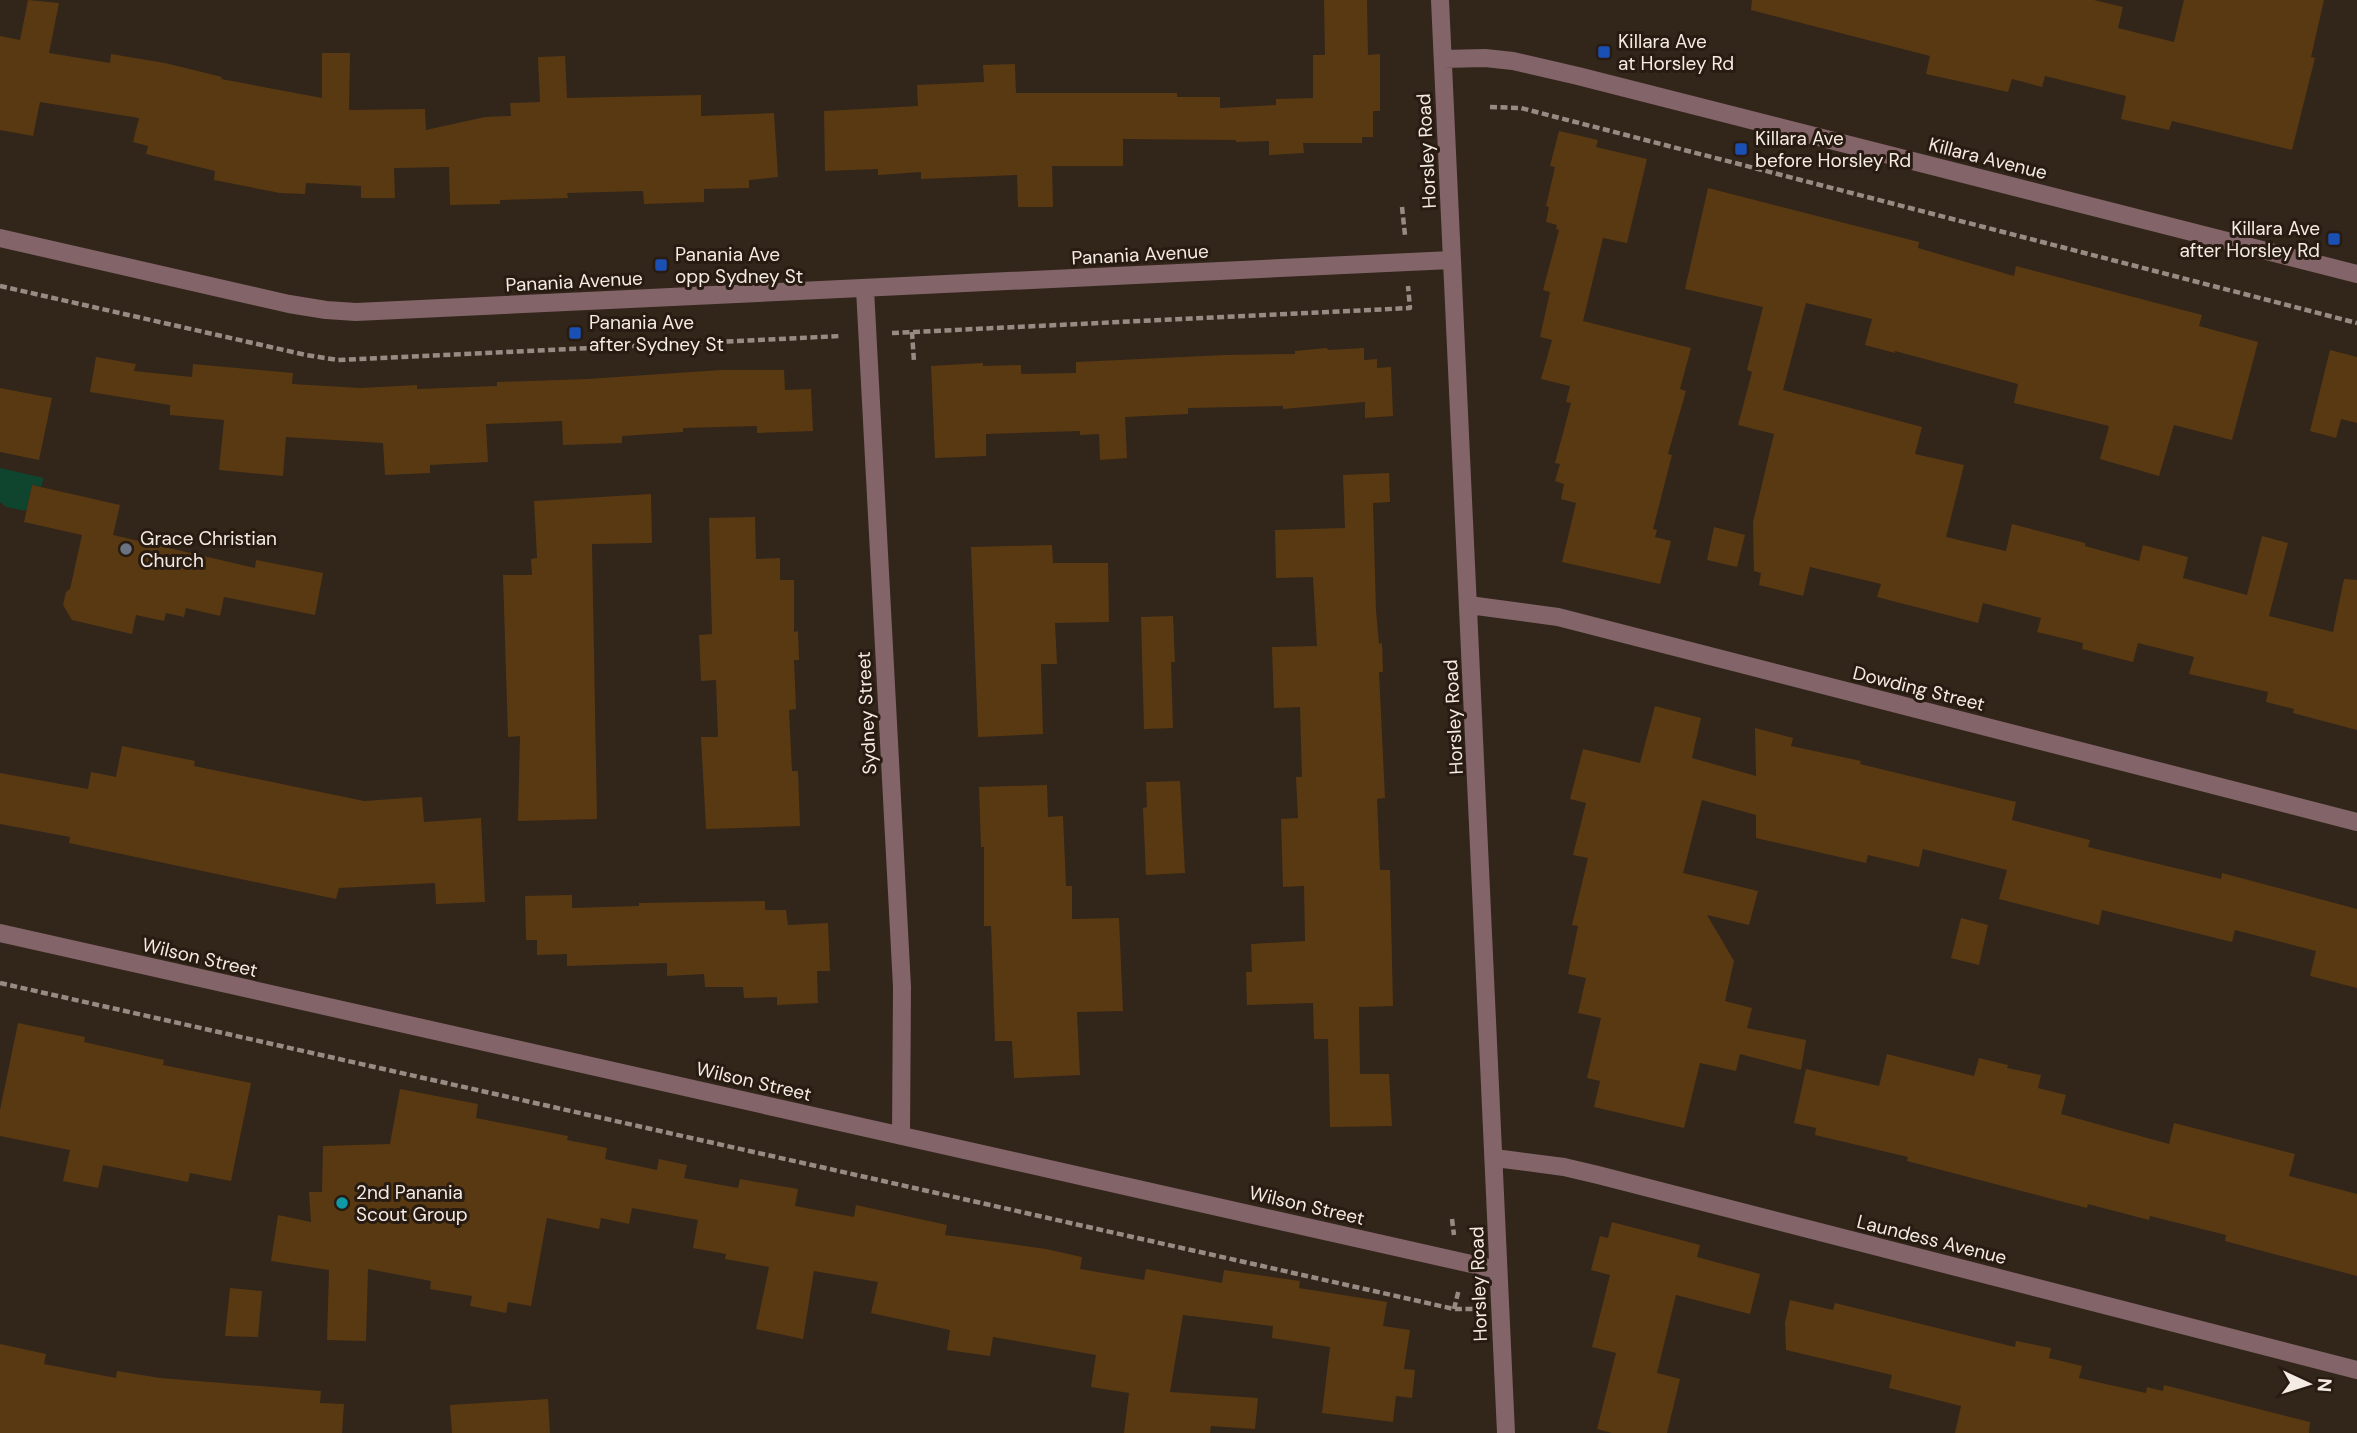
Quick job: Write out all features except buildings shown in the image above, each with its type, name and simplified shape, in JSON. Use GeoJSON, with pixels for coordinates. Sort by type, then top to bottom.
{"type":"FeatureCollection","features":[{"type":"Feature","properties":{"kind":"street","name":"Horsley Road"},"geometry":{"type":"LineString","coordinates":[[1440,0],[1507,1433]]}},
{"type":"Feature","properties":{"kind":"street","name":"Killara Avenue"},"geometry":{"type":"LineString","coordinates":[[1443,59],[1486,58],[1513,61],[1565,73],[2357,275]]}},
{"type":"Feature","properties":{"kind":"street","name":"Panania Avenue"},"geometry":{"type":"LineString","coordinates":[[0,238],[289,304],[326,310],[393,312],[1451,260]]}},
{"type":"Feature","properties":{"kind":"street","name":"Sydney Street"},"geometry":{"type":"LineString","coordinates":[[866,289],[902,987],[901,1136]]}},
{"type":"Feature","properties":{"kind":"street","name":"Dowding Street"},"geometry":{"type":"LineString","coordinates":[[1469,605],[1558,617],[2357,822]]}},
{"type":"Feature","properties":{"kind":"street","name":"Wilson Street"},"geometry":{"type":"LineString","coordinates":[[0,933],[1498,1270]]}},
{"type":"Feature","properties":{"kind":"street","name":"Laundess Avenue"},"geometry":{"type":"LineString","coordinates":[[1495,1158],[1564,1167],[1612,1178],[2357,1370]]}},
{"type":"Feature","properties":{"kind":"path"},"geometry":{"type":"LineString","coordinates":[[1490,107],[1521,108],[2357,323]]}},
{"type":"Feature","properties":{"kind":"path"},"geometry":{"type":"LineString","coordinates":[[0,286],[338,360],[1410,308],[1402,206]]}},
{"type":"Feature","properties":{"kind":"path"},"geometry":{"type":"LineString","coordinates":[[912,332],[914,362]]}},
{"type":"Feature","properties":{"kind":"path"},"geometry":{"type":"LineString","coordinates":[[0,983],[1454,1309],[1476,1309],[1500,1300]]}},
{"type":"Feature","properties":{"kind":"green space"},"geometry":{"type":"Polygon","coordinates":[[[0,468],[44,478],[41,487],[32,485],[26,511],[6,507],[0,502],[0,468]]]}},
{"type":"Feature","properties":{"kind":"place","name":"Killara Ave at Horsley Rd"},"geometry":{"type":"Point","coordinates":[1604,52]}},
{"type":"Feature","properties":{"kind":"place","name":"Killara Ave before Horsley Rd"},"geometry":{"type":"Point","coordinates":[1741,149]}},
{"type":"Feature","properties":{"kind":"place","name":"Killara Ave after Horsley Rd"},"geometry":{"type":"Point","coordinates":[2334,239]}},
{"type":"Feature","properties":{"kind":"place","name":"Panania Ave opp Sydney St"},"geometry":{"type":"Point","coordinates":[661,265]}},
{"type":"Feature","properties":{"kind":"place","name":"Panania Ave after Sydney St"},"geometry":{"type":"Point","coordinates":[575,333]}},
{"type":"Feature","properties":{"kind":"place","name":"Grace Christian Church"},"geometry":{"type":"Point","coordinates":[126,549]}},
{"type":"Feature","properties":{"kind":"place","name":"2nd Panania Scout Group"},"geometry":{"type":"Point","coordinates":[342,1203]}}]}
